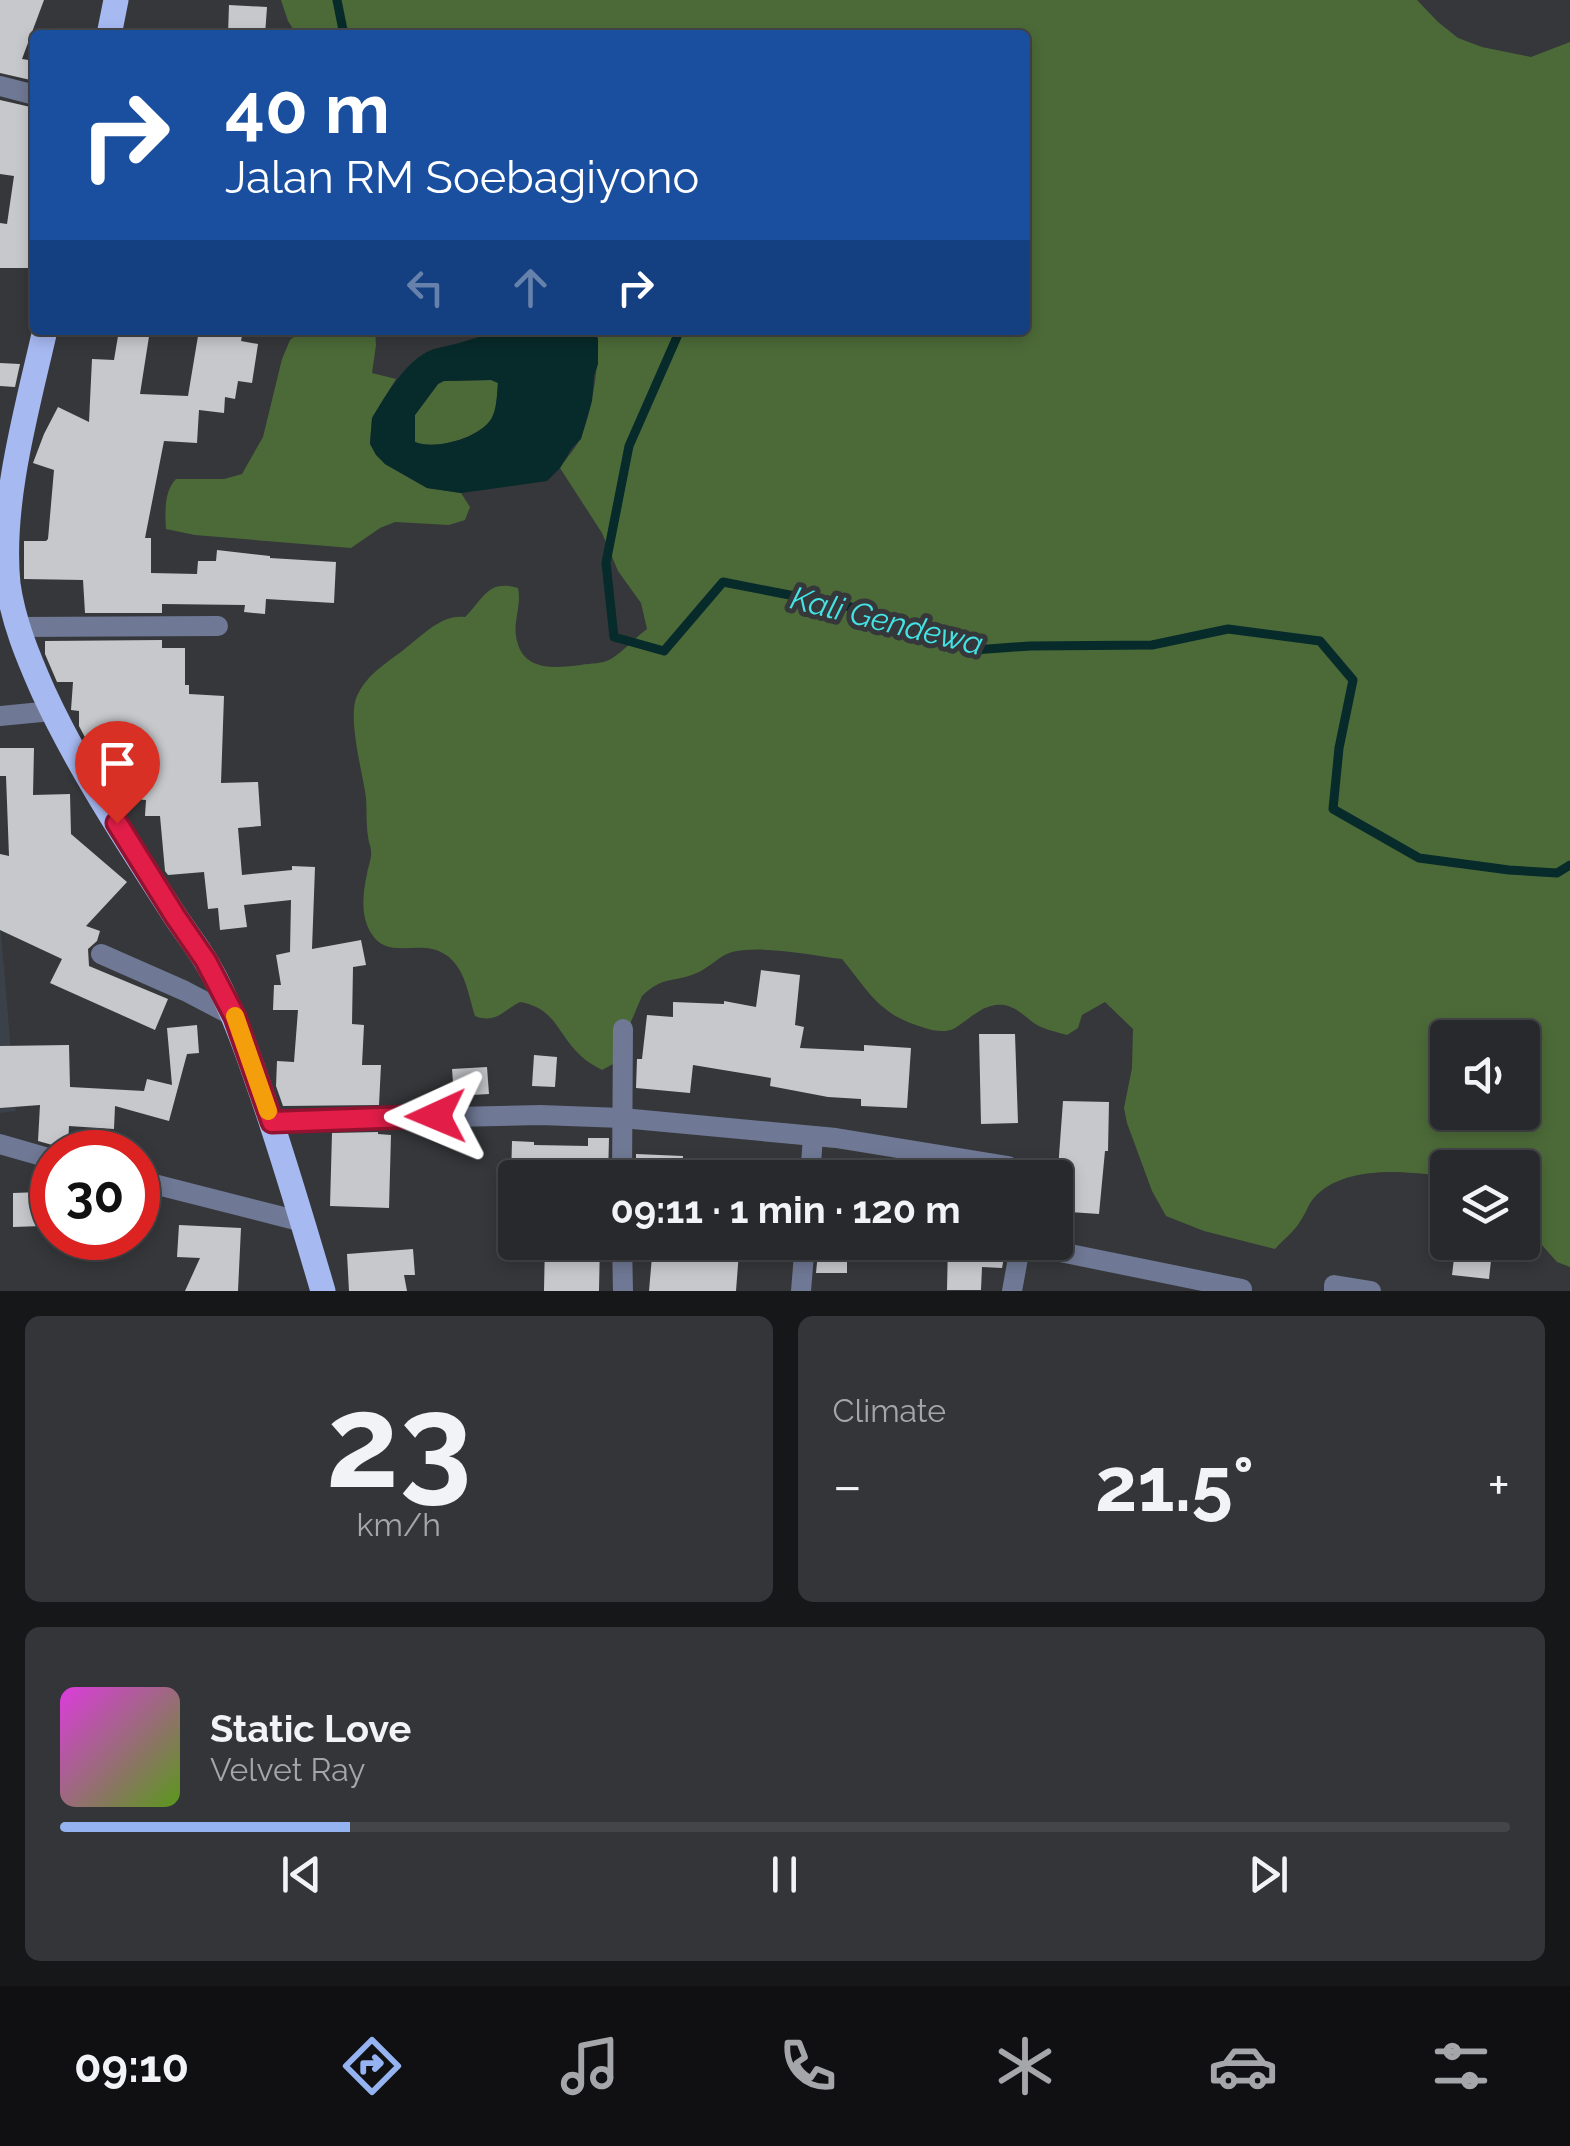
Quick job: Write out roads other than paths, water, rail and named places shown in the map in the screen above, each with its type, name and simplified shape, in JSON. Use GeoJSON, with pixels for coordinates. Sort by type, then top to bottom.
{"type":"FeatureCollection","features":[{"type":"Feature","properties":{"kind":"main road"},"geometry":{"type":"LineString","coordinates":[[110,30],[116,0]]}},
{"type":"Feature","properties":{"kind":"main road"},"geometry":{"type":"LineString","coordinates":[[44,335],[21,432],[9,507],[6,543],[10,615],[69,747],[206,961],[235,1017],[272,1122],[323,1291]]}},
{"type":"Feature","properties":{"kind":"street"},"geometry":{"type":"LineString","coordinates":[[0,86],[30,94]]}},
{"type":"Feature","properties":{"kind":"street"},"geometry":{"type":"LineString","coordinates":[[10,615],[218,626]]}},
{"type":"Feature","properties":{"kind":"street"},"geometry":{"type":"LineString","coordinates":[[0,716],[52,711]]}},
{"type":"Feature","properties":{"kind":"street"},"geometry":{"type":"LineString","coordinates":[[101,954],[235,1017]]}},
{"type":"Feature","properties":{"kind":"street"},"geometry":{"type":"LineString","coordinates":[[622,1160],[623,1029]]}},
{"type":"Feature","properties":{"kind":"street"},"geometry":{"type":"LineString","coordinates":[[272,1122],[540,1115],[622,1118],[813,1136],[978,1160]]}},
{"type":"Feature","properties":{"kind":"street"},"geometry":{"type":"LineString","coordinates":[[811,1160],[813,1136]]}},
{"type":"Feature","properties":{"kind":"street"},"geometry":{"type":"LineString","coordinates":[[0,1144],[30,1153]]}},
{"type":"Feature","properties":{"kind":"street"},"geometry":{"type":"LineString","coordinates":[[160,1186],[303,1222]]}},
{"type":"Feature","properties":{"kind":"street"},"geometry":{"type":"LineString","coordinates":[[1073,1254],[1242,1288]]}},
{"type":"Feature","properties":{"kind":"street"},"geometry":{"type":"LineString","coordinates":[[622,1260],[623,1291]]}},
{"type":"Feature","properties":{"kind":"street"},"geometry":{"type":"LineString","coordinates":[[801,1291],[804,1260]]}},
{"type":"Feature","properties":{"kind":"street"},"geometry":{"type":"LineString","coordinates":[[1012,1291],[1018,1260]]}},
{"type":"Feature","properties":{"kind":"street"},"geometry":{"type":"LineString","coordinates":[[1334,1288],[1371,1291]]}},
{"type":"Feature","properties":{"kind":"water"},"geometry":{"type":"Polygon","coordinates":[[[483,335],[597,335],[598,364],[581,439],[547,481],[461,493],[427,488],[385,464],[370,444],[372,418],[384,398],[399,377],[427,352],[483,335]],[[444,381],[415,415],[415,442],[434,445],[470,436],[488,423],[496,404],[498,383],[444,381]]]}},
{"type":"Feature","properties":{"kind":"waterway","name":"Kali Gendewa"},"geometry":{"type":"LineString","coordinates":[[337,0],[343,30]]}},
{"type":"Feature","properties":{"kind":"waterway","name":"Kali Gendewa"},"geometry":{"type":"LineString","coordinates":[[678,335],[629,446],[606,563],[614,637],[664,651],[723,582],[851,607],[974,650],[1152,645],[1228,629],[1320,641],[1353,680],[1339,748],[1333,809],[1419,858],[1557,873],[1570,865]]}}]}
